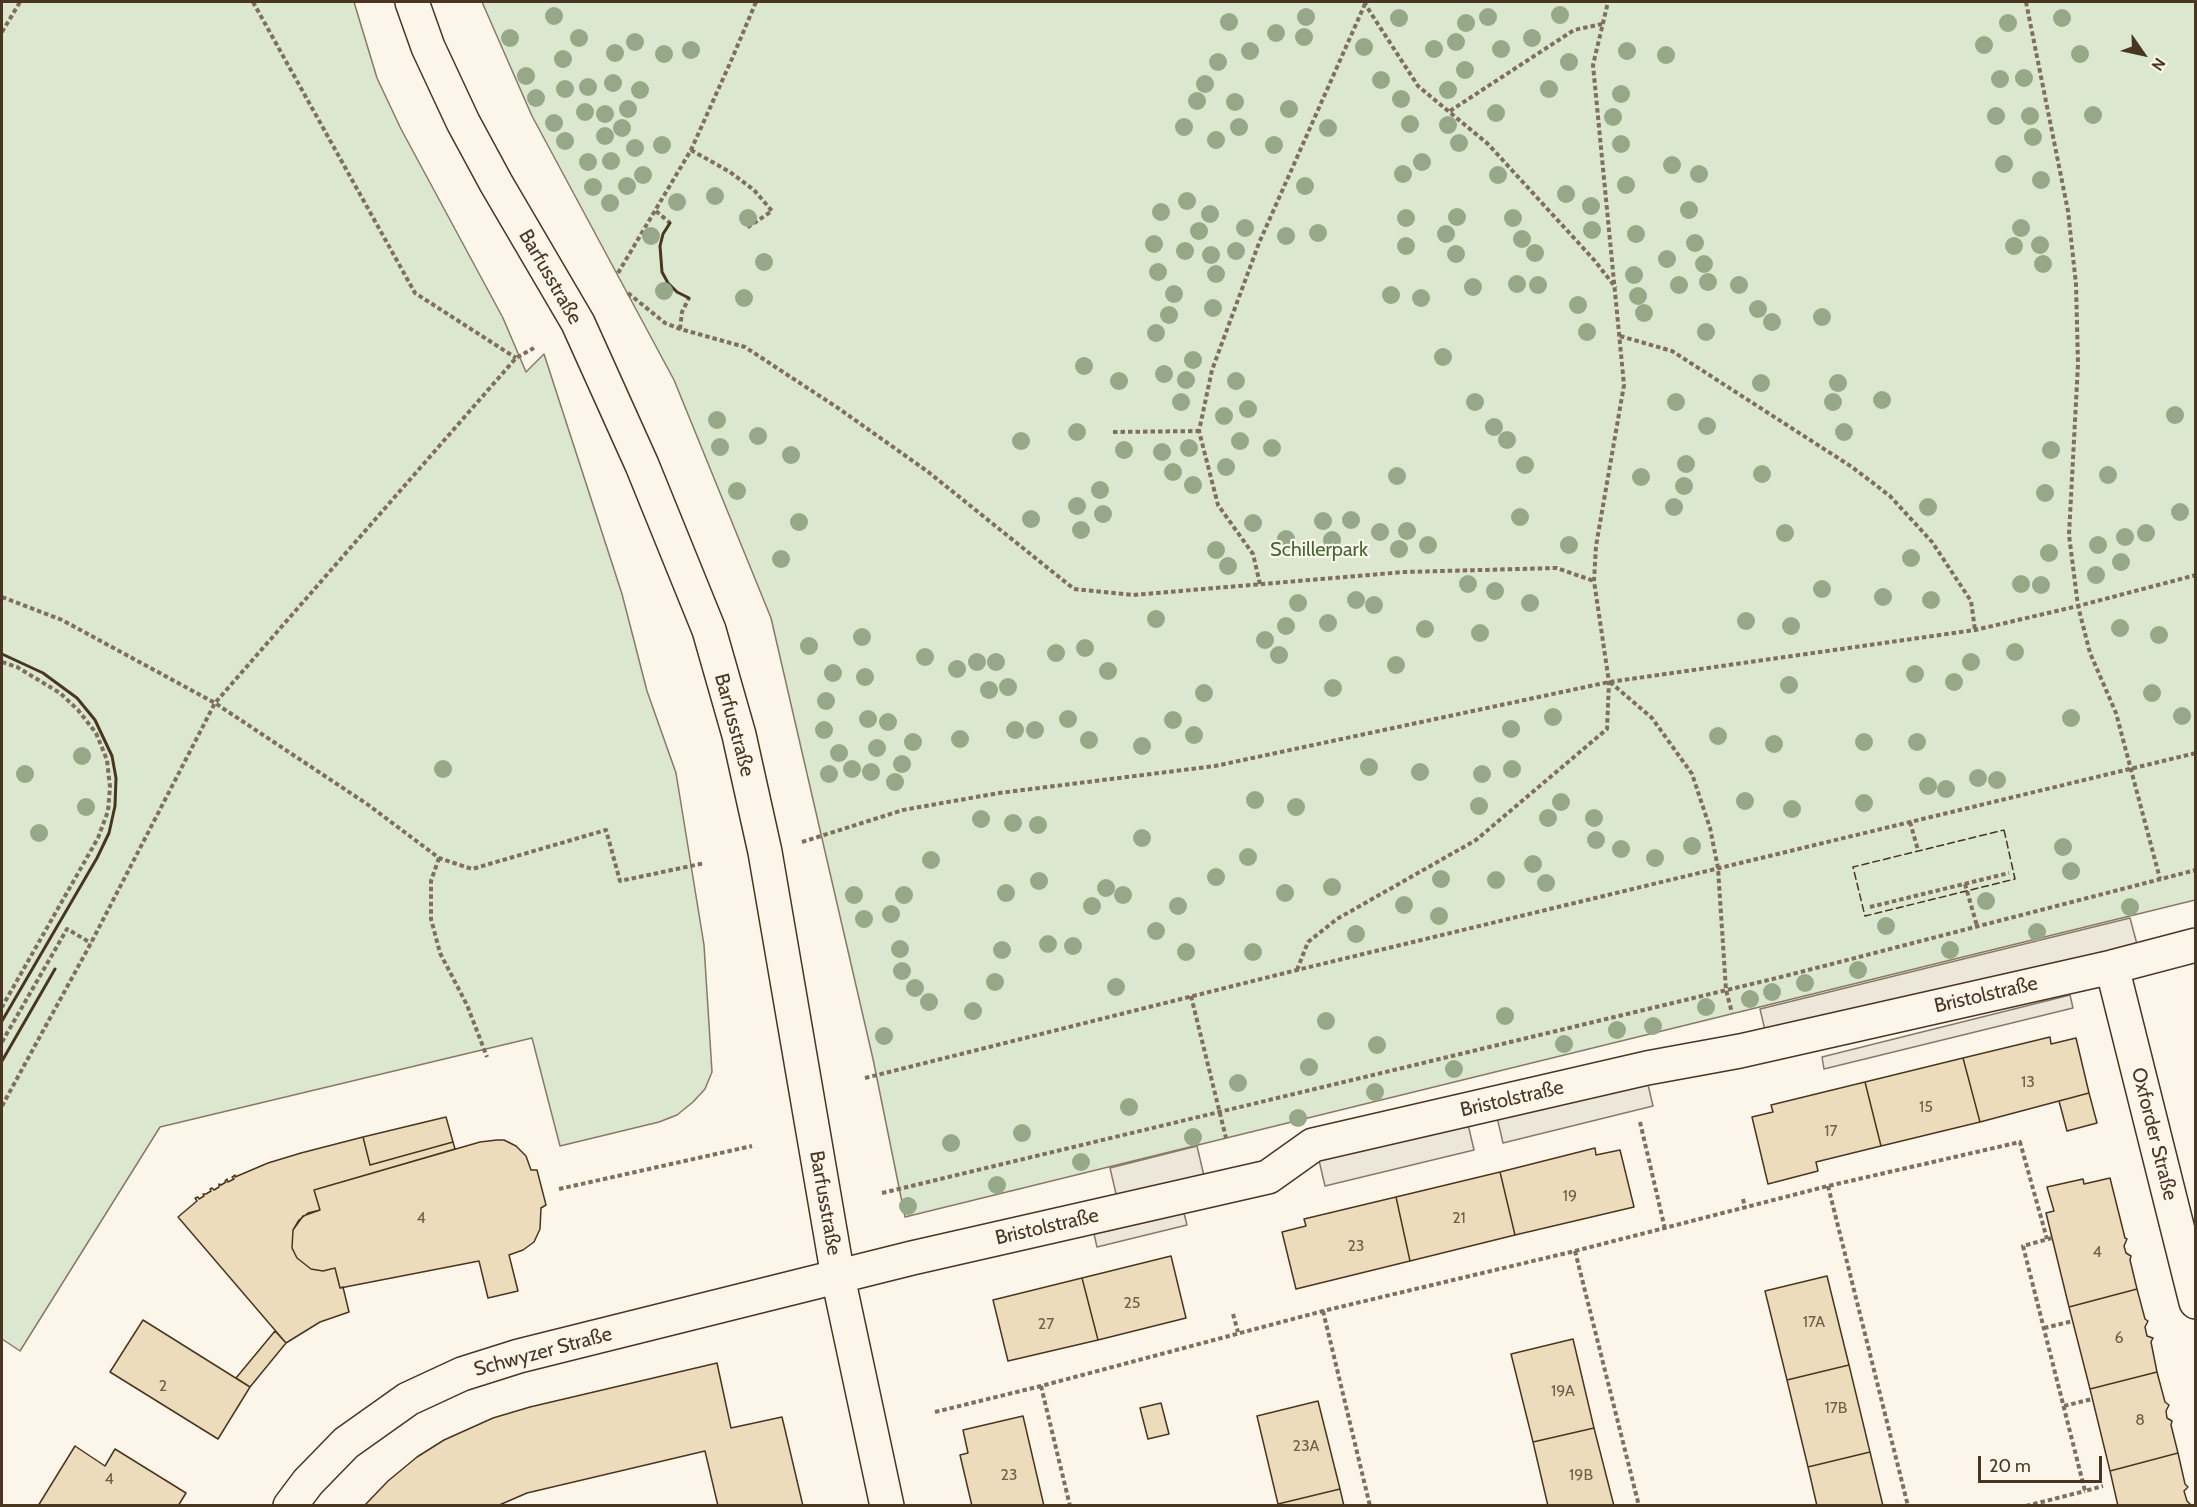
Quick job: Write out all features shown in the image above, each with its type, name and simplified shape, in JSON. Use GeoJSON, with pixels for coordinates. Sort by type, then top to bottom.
{"type":"FeatureCollection","features":[{"type":"Feature","properties":{"kind":"street","name":"Barfusstraße"},"geometry":{"type":"LineString","coordinates":[[412,2],[428,47],[463,122],[567,303],[642,465],[709,630],[739,735],[765,852],[838,1277],[887,1506]]}},
{"type":"Feature","properties":{"kind":"street","name":"Bristolstraße"},"geometry":{"type":"LineString","coordinates":[[838,1277],[1268,1177],[1313,1145],[1647,1068],[1740,1051],[2112,967],[2196,945]]}},
{"type":"Feature","properties":{"kind":"street","name":"Oxforder Straße"},"geometry":{"type":"LineString","coordinates":[[2112,967],[2196,1302]]}},
{"type":"Feature","properties":{"kind":"street","name":"Schwyzer Straße"},"geometry":{"type":"LineString","coordinates":[[290,1506],[308,1482],[346,1443],[408,1400],[462,1374],[529,1353],[838,1277]]}},
{"type":"Feature","properties":{"kind":"path"},"geometry":{"type":"LineString","coordinates":[[2,32],[20,2]]}},
{"type":"Feature","properties":{"kind":"path"},"geometry":{"type":"LineString","coordinates":[[253,2],[415,293],[516,358]]}},
{"type":"Feature","properties":{"kind":"path"},"geometry":{"type":"LineString","coordinates":[[618,273],[691,150],[756,2]]}},
{"type":"Feature","properties":{"kind":"path"},"geometry":{"type":"LineString","coordinates":[[1297,970],[1308,942],[1337,919],[1476,840],[1607,729],[1610,682],[1594,581],[1596,546],[1624,385],[1593,65],[1608,2]]}},
{"type":"Feature","properties":{"kind":"path"},"geometry":{"type":"LineString","coordinates":[[2026,2],[2068,211],[2076,284],[2078,364],[2069,535],[2078,606],[2090,653],[2116,713],[2160,879]]}},
{"type":"Feature","properties":{"kind":"path"},"geometry":{"type":"LineString","coordinates":[[1365,3],[1418,86],[1488,144],[1595,261],[1616,289]]}},
{"type":"Feature","properties":{"kind":"path"},"geometry":{"type":"LineString","coordinates":[[1260,584],[1253,554],[1218,505],[1199,431],[1212,370],[1259,243],[1365,3]]}},
{"type":"Feature","properties":{"kind":"path"},"geometry":{"type":"LineString","coordinates":[[1450,111],[1574,30],[1602,24]]}},
{"type":"Feature","properties":{"kind":"path"},"geometry":{"type":"LineString","coordinates":[[691,150],[730,172],[754,190],[772,211],[745,229]]}},
{"type":"Feature","properties":{"kind":"path"},"geometry":{"type":"LineString","coordinates":[[656,211],[670,223]]}},
{"type":"Feature","properties":{"kind":"path"},"geometry":{"type":"LineString","coordinates":[[628,293],[665,323],[745,347],[829,402],[927,471],[1074,589],[1132,595],[1404,572],[1557,568],[1594,581]]}},
{"type":"Feature","properties":{"kind":"path"},"geometry":{"type":"LineString","coordinates":[[680,329],[682,312],[689,298]]}},
{"type":"Feature","properties":{"kind":"path"},"geometry":{"type":"LineString","coordinates":[[1620,336],[1671,351],[1852,467],[1890,496],[1932,542],[1971,601],[1975,630]]}},
{"type":"Feature","properties":{"kind":"path"},"geometry":{"type":"LineString","coordinates":[[2,1106],[91,943],[215,703],[516,358],[534,348]]}},
{"type":"Feature","properties":{"kind":"path"},"geometry":{"type":"LineString","coordinates":[[1113,432],[1199,431]]}},
{"type":"Feature","properties":{"kind":"path"},"geometry":{"type":"LineString","coordinates":[[765,852],[822,837],[903,810],[999,793],[1215,766],[1610,682],[1975,630],[2196,575]]}},
{"type":"Feature","properties":{"kind":"path"},"geometry":{"type":"LineString","coordinates":[[2,597],[62,620],[215,703],[367,804],[439,858],[472,869],[606,830],[620,881],[705,863]]}},
{"type":"Feature","properties":{"kind":"path"},"geometry":{"type":"LineString","coordinates":[[2,662],[16,667],[60,693],[78,710],[96,733],[107,760],[110,787],[108,811],[98,838],[2,1006]]}},
{"type":"Feature","properties":{"kind":"path"},"geometry":{"type":"LineString","coordinates":[[1610,682],[1652,717],[1692,774],[1710,828],[1718,868],[1726,990],[1740,1051]]}},
{"type":"Feature","properties":{"kind":"path"},"geometry":{"type":"LineString","coordinates":[[865,1078],[1297,970],[2196,753]]}},
{"type":"Feature","properties":{"kind":"path"},"geometry":{"type":"LineString","coordinates":[[1910,822],[1918,850]]}},
{"type":"Feature","properties":{"kind":"path"},"geometry":{"type":"LineString","coordinates":[[439,858],[431,881],[431,919],[440,953],[467,1005],[487,1057]]}},
{"type":"Feature","properties":{"kind":"path"},"geometry":{"type":"LineString","coordinates":[[882,1193],[1726,990],[2196,870]]}},
{"type":"Feature","properties":{"kind":"path"},"geometry":{"type":"LineString","coordinates":[[1870,908],[2009,873]]}},
{"type":"Feature","properties":{"kind":"path"},"geometry":{"type":"LineString","coordinates":[[1965,884],[1977,926]]}},
{"type":"Feature","properties":{"kind":"path"},"geometry":{"type":"LineString","coordinates":[[2,1042],[67,929],[91,943]]}},
{"type":"Feature","properties":{"kind":"path"},"geometry":{"type":"LineString","coordinates":[[1191,996],[1226,1138]]}},
{"type":"Feature","properties":{"kind":"path"},"geometry":{"type":"LineString","coordinates":[[1640,1122],[1665,1229]]}},
{"type":"Feature","properties":{"kind":"path"},"geometry":{"type":"LineString","coordinates":[[935,1412],[1041,1386],[1238,1332],[1665,1229],[1828,1186],[2020,1142],[2050,1239],[2023,1246],[2085,1491]]}},
{"type":"Feature","properties":{"kind":"path"},"geometry":{"type":"LineString","coordinates":[[559,1189],[752,1146]]}},
{"type":"Feature","properties":{"kind":"path"},"geometry":{"type":"LineString","coordinates":[[1828,1186],[1908,1506]]}},
{"type":"Feature","properties":{"kind":"path"},"geometry":{"type":"LineString","coordinates":[[1743,1199],[1745,1208]]}},
{"type":"Feature","properties":{"kind":"path"},"geometry":{"type":"LineString","coordinates":[[1575,1251],[1639,1506]]}},
{"type":"Feature","properties":{"kind":"path"},"geometry":{"type":"LineString","coordinates":[[1323,1311],[1370,1506]]}},
{"type":"Feature","properties":{"kind":"path"},"geometry":{"type":"LineString","coordinates":[[1233,1314],[1238,1332]]}},
{"type":"Feature","properties":{"kind":"path"},"geometry":{"type":"LineString","coordinates":[[2044,1328],[2073,1322]]}},
{"type":"Feature","properties":{"kind":"path"},"geometry":{"type":"LineString","coordinates":[[1041,1386],[1070,1506]]}},
{"type":"Feature","properties":{"kind":"path"},"geometry":{"type":"LineString","coordinates":[[2064,1406],[2092,1399]]}},
{"type":"Feature","properties":{"kind":"path"},"geometry":{"type":"LineString","coordinates":[[2026,1506],[2103,1486]]}},
{"type":"Feature","properties":{"kind":"green space"},"geometry":{"type":"Polygon","coordinates":[[[2,2],[354,2],[377,78],[401,129],[503,318],[526,372],[544,354],[622,594],[647,691],[676,773],[704,945],[712,1072],[705,1089],[677,1115],[659,1122],[560,1146],[532,1038],[160,1127],[20,1351],[2,1339],[2,2]]]}},
{"type":"Feature","properties":{"kind":"green space","name":"Schillerpark"},"geometry":{"type":"Polygon","coordinates":[[[482,2],[2195,2],[2195,900],[905,1217],[873,1059],[771,618],[674,380],[532,116],[482,2]]]}},
{"type":"Feature","properties":{"kind":"shaded area"},"geometry":{"type":"Polygon","coordinates":[[[2130,918],[2138,948],[1767,1039],[1760,1009],[2130,918]]]}},
{"type":"Feature","properties":{"kind":"shaded area"},"geometry":{"type":"Polygon","coordinates":[[[2070,995],[2073,1008],[1824,1069],[1822,1057],[2070,995]]]}},
{"type":"Feature","properties":{"kind":"shaded area"},"geometry":{"type":"Polygon","coordinates":[[[1646,1076],[1653,1106],[1503,1143],[1496,1113],[1646,1076]]]}},
{"type":"Feature","properties":{"kind":"shaded area"},"geometry":{"type":"Polygon","coordinates":[[[1467,1120],[1474,1150],[1325,1186],[1318,1156],[1467,1120]]]}},
{"type":"Feature","properties":{"kind":"shaded area"},"geometry":{"type":"Polygon","coordinates":[[[1197,1146],[1204,1176],[1117,1198],[1110,1168],[1197,1146]]]}},
{"type":"Feature","properties":{"kind":"shaded area"},"geometry":{"type":"Polygon","coordinates":[[[1184,1213],[1187,1225],[1097,1247],[1094,1234],[1184,1213]]]}},
{"type":"Feature","properties":{"kind":"building"},"geometry":{"type":"Polygon","coordinates":[[[2050,1037],[2051,1044],[2076,1038],[2089,1093],[1980,1122],[1963,1058],[2050,1037]]]}},
{"type":"Feature","properties":{"kind":"building"},"geometry":{"type":"Polygon","coordinates":[[[1963,1058],[1980,1122],[1881,1146],[1865,1082],[1963,1058]]]}},
{"type":"Feature","properties":{"kind":"building"},"geometry":{"type":"Polygon","coordinates":[[[1865,1082],[1881,1146],[1816,1162],[1818,1171],[1768,1184],[1752,1117],[1773,1112],[1771,1105],[1865,1082]]]}},
{"type":"Feature","properties":{"kind":"building"},"geometry":{"type":"Polygon","coordinates":[[[2089,1093],[2097,1123],[2067,1131],[2059,1101],[2089,1093]]]}},
{"type":"Feature","properties":{"kind":"building"},"geometry":{"type":"Polygon","coordinates":[[[446,1117],[453,1142],[370,1165],[363,1137],[446,1117]]]}},
{"type":"Feature","properties":{"kind":"building"},"geometry":{"type":"Polygon","coordinates":[[[363,1137],[370,1165],[453,1142],[455,1149],[314,1190],[320,1210],[308,1213],[299,1220],[293,1230],[292,1248],[297,1258],[311,1269],[323,1271],[335,1268],[340,1288],[343,1287],[349,1312],[320,1322],[286,1343],[178,1217],[197,1201],[195,1198],[199,1199],[204,1196],[203,1194],[211,1191],[210,1189],[214,1190],[219,1187],[219,1184],[226,1182],[227,1179],[228,1182],[234,1179],[232,1177],[235,1175],[235,1177],[268,1163],[301,1153],[363,1137]]]}},
{"type":"Feature","properties":{"kind":"building"},"geometry":{"type":"Polygon","coordinates":[[[504,1140],[516,1146],[526,1156],[531,1170],[537,1170],[546,1205],[541,1208],[540,1229],[534,1242],[523,1250],[509,1255],[518,1291],[488,1298],[479,1261],[340,1288],[335,1268],[323,1271],[311,1269],[297,1258],[292,1248],[293,1230],[303,1216],[320,1210],[314,1190],[480,1142],[504,1140]]]}},
{"type":"Feature","properties":{"kind":"building"},"geometry":{"type":"Polygon","coordinates":[[[1595,1148],[1596,1155],[1620,1150],[1634,1207],[1515,1235],[1500,1172],[1595,1148]]]}},
{"type":"Feature","properties":{"kind":"building"},"geometry":{"type":"Polygon","coordinates":[[[1500,1172],[1515,1235],[1410,1261],[1396,1197],[1500,1172]]]}},
{"type":"Feature","properties":{"kind":"building"},"geometry":{"type":"Polygon","coordinates":[[[2110,1178],[2127,1239],[2124,1246],[2126,1253],[2131,1256],[2137,1289],[2069,1307],[2046,1213],[2054,1211],[2047,1187],[2083,1179],[2084,1184],[2110,1178]]]}},
{"type":"Feature","properties":{"kind":"building"},"geometry":{"type":"Polygon","coordinates":[[[1396,1197],[1410,1261],[1296,1289],[1282,1232],[1306,1226],[1304,1219],[1396,1197]]]}},
{"type":"Feature","properties":{"kind":"building"},"geometry":{"type":"Polygon","coordinates":[[[1171,1256],[1186,1318],[1098,1340],[1082,1278],[1171,1256]]]}},
{"type":"Feature","properties":{"kind":"building"},"geometry":{"type":"Polygon","coordinates":[[[1827,1276],[1849,1365],[1787,1380],[1765,1291],[1827,1276]]]}},
{"type":"Feature","properties":{"kind":"building"},"geometry":{"type":"Polygon","coordinates":[[[1082,1278],[1098,1340],[1008,1361],[993,1300],[1082,1278]]]}},
{"type":"Feature","properties":{"kind":"building"},"geometry":{"type":"Polygon","coordinates":[[[2137,1289],[2145,1319],[2148,1321],[2145,1327],[2147,1336],[2153,1338],[2151,1342],[2157,1372],[2090,1389],[2069,1307],[2137,1289]]]}},
{"type":"Feature","properties":{"kind":"building"},"geometry":{"type":"Polygon","coordinates":[[[143,1320],[250,1387],[218,1439],[110,1372],[143,1320]]]}},
{"type":"Feature","properties":{"kind":"building"},"geometry":{"type":"Polygon","coordinates":[[[275,1331],[286,1343],[250,1387],[236,1378],[275,1331]]]}},
{"type":"Feature","properties":{"kind":"building"},"geometry":{"type":"Polygon","coordinates":[[[1573,1339],[1594,1428],[1533,1442],[1511,1354],[1573,1339]]]}},
{"type":"Feature","properties":{"kind":"building"},"geometry":{"type":"Polygon","coordinates":[[[717,1363],[731,1428],[782,1417],[803,1506],[718,1506],[705,1451],[527,1493],[497,1506],[364,1506],[388,1481],[417,1457],[444,1440],[493,1418],[530,1407],[717,1363]]]}},
{"type":"Feature","properties":{"kind":"building"},"geometry":{"type":"Polygon","coordinates":[[[1849,1365],[1870,1452],[1808,1467],[1787,1380],[1849,1365]]]}},
{"type":"Feature","properties":{"kind":"building"},"geometry":{"type":"Polygon","coordinates":[[[2157,1372],[2165,1402],[2169,1405],[2166,1411],[2167,1418],[2172,1421],[2178,1453],[2110,1471],[2090,1389],[2157,1372]]]}},
{"type":"Feature","properties":{"kind":"building"},"geometry":{"type":"Polygon","coordinates":[[[1318,1401],[1340,1489],[1278,1504],[1257,1416],[1318,1401]]]}},
{"type":"Feature","properties":{"kind":"building"},"geometry":{"type":"Polygon","coordinates":[[[1161,1403],[1169,1434],[1148,1439],[1140,1408],[1161,1403]]]}},
{"type":"Feature","properties":{"kind":"building"},"geometry":{"type":"Polygon","coordinates":[[[1023,1416],[1044,1506],[972,1506],[960,1455],[968,1453],[963,1430],[1023,1416]]]}},
{"type":"Feature","properties":{"kind":"building"},"geometry":{"type":"Polygon","coordinates":[[[1594,1428],[1614,1506],[1548,1506],[1533,1442],[1594,1428]]]}},
{"type":"Feature","properties":{"kind":"building"},"geometry":{"type":"Polygon","coordinates":[[[75,1446],[105,1466],[115,1449],[186,1493],[178,1506],[38,1506],[75,1446]]]}},
{"type":"Feature","properties":{"kind":"building"},"geometry":{"type":"Polygon","coordinates":[[[1870,1452],[1883,1506],[1817,1506],[1808,1467],[1870,1452]]]}},
{"type":"Feature","properties":{"kind":"building"},"geometry":{"type":"Polygon","coordinates":[[[2178,1453],[2185,1484],[2188,1487],[2184,1491],[2187,1501],[2192,1506],[2118,1506],[2110,1471],[2178,1453]]]}},
{"type":"Feature","properties":{"kind":"building"},"geometry":{"type":"Polygon","coordinates":[[[1340,1489],[1344,1506],[1279,1506],[1278,1504],[1340,1489]]]}},
{"type":"Feature","properties":{"kind":"fence"},"geometry":{"type":"LineString","coordinates":[[2004,830],[2015,879],[1865,916],[1853,867],[2004,830]]}},
{"type":"Feature","properties":{"kind":"wall"},"geometry":{"type":"LineString","coordinates":[[670,223],[663,234],[660,246],[662,272],[677,292],[689,298]]}},
{"type":"Feature","properties":{"kind":"wall"},"geometry":{"type":"LineString","coordinates":[[2,654],[43,673],[77,698],[95,720],[112,756],[116,778],[115,806],[109,833],[97,858],[2,1021]]}},
{"type":"Feature","properties":{"kind":"wall"},"geometry":{"type":"LineString","coordinates":[[2,1061],[55,969]]}}]}
